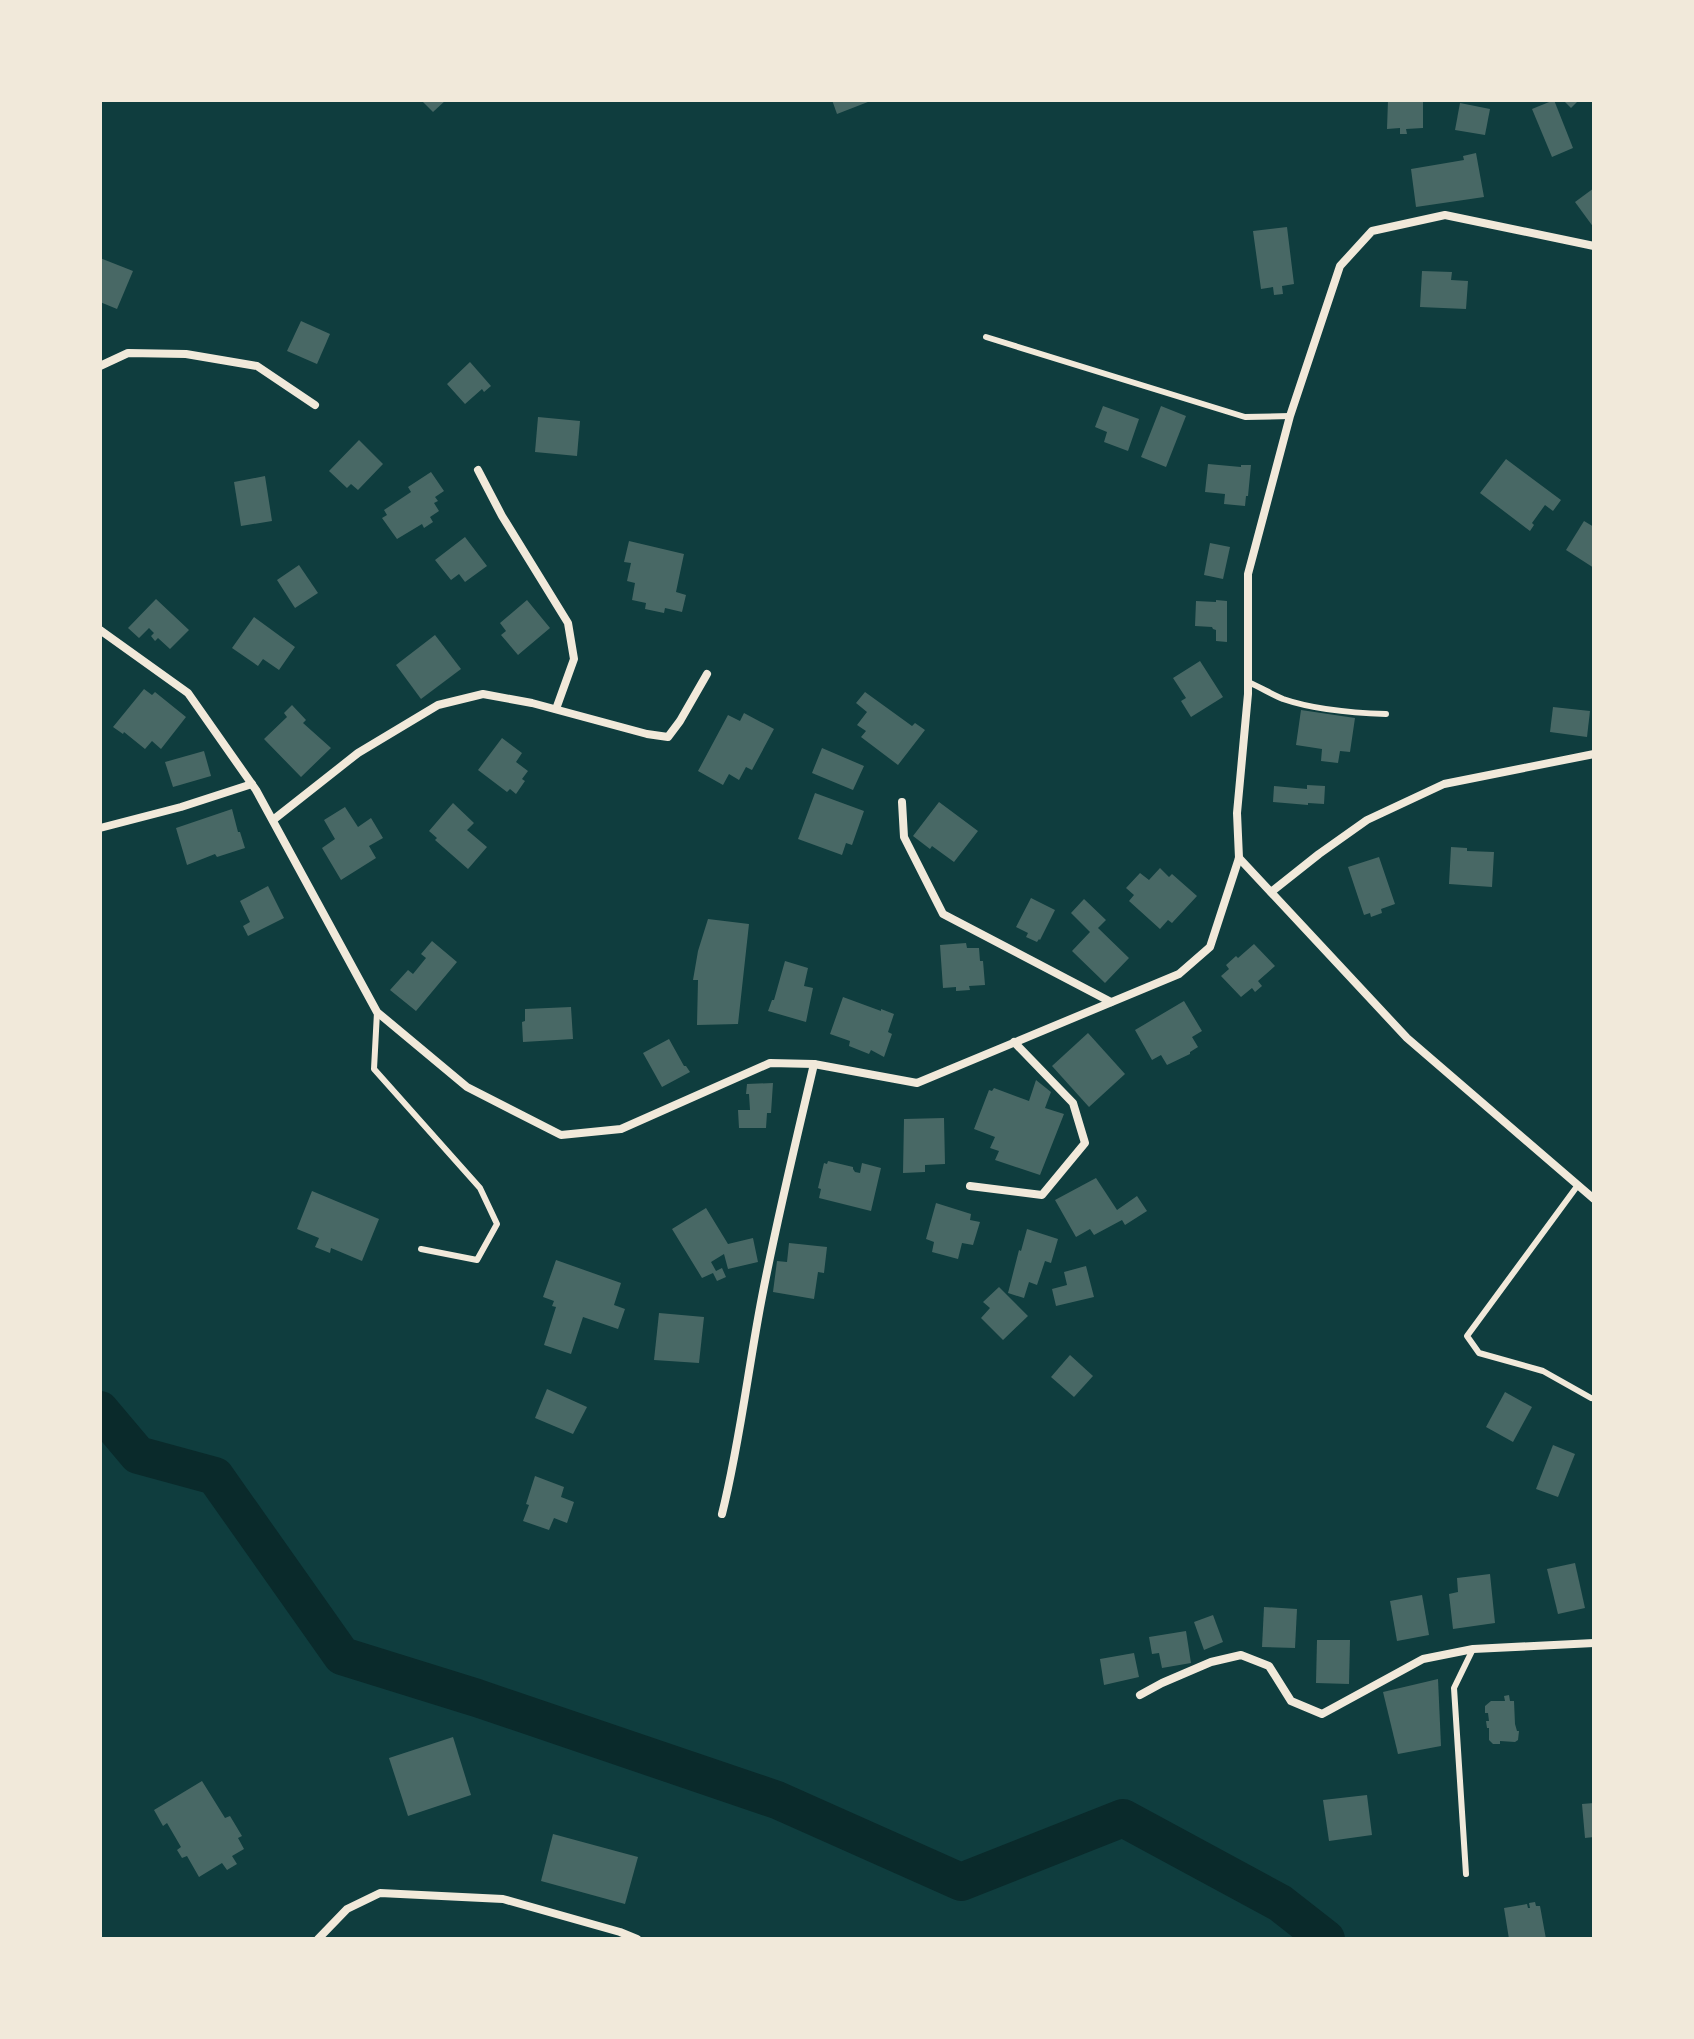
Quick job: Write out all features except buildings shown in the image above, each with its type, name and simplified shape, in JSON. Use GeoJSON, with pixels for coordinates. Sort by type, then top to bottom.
{"type":"FeatureCollection","features":[{"type":"Feature","properties":{"kind":"street"},"geometry":{"type":"LineString","coordinates":[[100,630],[188,693],[252,784],[377,1012],[467,1087],[561,1135],[621,1129],[770,1063],[814,1064],[917,1083],[1179,974],[1210,947],[1239,858],[1237,813],[1248,682],[1248,574],[1290,416],[1340,266],[1372,231],[1445,215],[1594,246]]}},
{"type":"Feature","properties":{"kind":"street"},"geometry":{"type":"LineString","coordinates":[[100,366],[128,353],[186,354],[257,366],[315,405]]}},
{"type":"Feature","properties":{"kind":"street"},"geometry":{"type":"LineString","coordinates":[[478,470],[502,516],[568,623],[574,659],[556,709]]}},
{"type":"Feature","properties":{"kind":"street"},"geometry":{"type":"LineString","coordinates":[[273,820],[358,753],[438,705],[483,694],[668,737],[707,674]]}},
{"type":"Feature","properties":{"kind":"street"},"geometry":{"type":"LineString","coordinates":[[1271,892],[1367,820],[1444,784],[1594,754]]}},
{"type":"Feature","properties":{"kind":"street"},"geometry":{"type":"LineString","coordinates":[[100,828],[252,784]]}},
{"type":"Feature","properties":{"kind":"street"},"geometry":{"type":"LineString","coordinates":[[902,802],[904,837],[943,914],[1111,1002]]}},
{"type":"Feature","properties":{"kind":"street"},"geometry":{"type":"LineString","coordinates":[[1239,858],[1407,1038],[1594,1199]]}},
{"type":"Feature","properties":{"kind":"street"},"geometry":{"type":"LineString","coordinates":[[970,1186],[1042,1195],[1085,1143],[1073,1103],[1014,1042]]}},
{"type":"Feature","properties":{"kind":"street"},"geometry":{"type":"LineString","coordinates":[[722,1514],[731,1480],[762,1297],[814,1064]]}},
{"type":"Feature","properties":{"kind":"street"},"geometry":{"type":"LineString","coordinates":[[1140,1695],[1211,1662],[1241,1655],[1269,1666],[1291,1701],[1322,1714],[1423,1659],[1473,1649],[1594,1643]]}},
{"type":"Feature","properties":{"kind":"street"},"geometry":{"type":"LineString","coordinates":[[318,1939],[347,1909],[380,1893],[503,1899],[637,1939]]}},
{"type":"Feature","properties":{"kind":"lane"},"geometry":{"type":"LineString","coordinates":[[986,337],[1245,417],[1290,416]]}},
{"type":"Feature","properties":{"kind":"lane"},"geometry":{"type":"LineString","coordinates":[[1248,682],[1283,699],[1358,713],[1386,714]]}},
{"type":"Feature","properties":{"kind":"lane"},"geometry":{"type":"LineString","coordinates":[[377,1012],[374,1069],[480,1188],[497,1224],[477,1260],[421,1249]]}},
{"type":"Feature","properties":{"kind":"lane"},"geometry":{"type":"LineString","coordinates":[[1578,1185],[1467,1336],[1479,1353],[1543,1371],[1591,1398]]}},
{"type":"Feature","properties":{"kind":"lane"},"geometry":{"type":"LineString","coordinates":[[1466,1874],[1454,1688],[1473,1649]]}},
{"type":"Feature","properties":{"kind":"waterway"},"geometry":{"type":"LineString","coordinates":[[100,1410],[138,1455],[215,1476],[342,1656],[477,1698],[777,1800],[961,1882],[1123,1818],[1280,1903],[1326,1939]]}}]}
